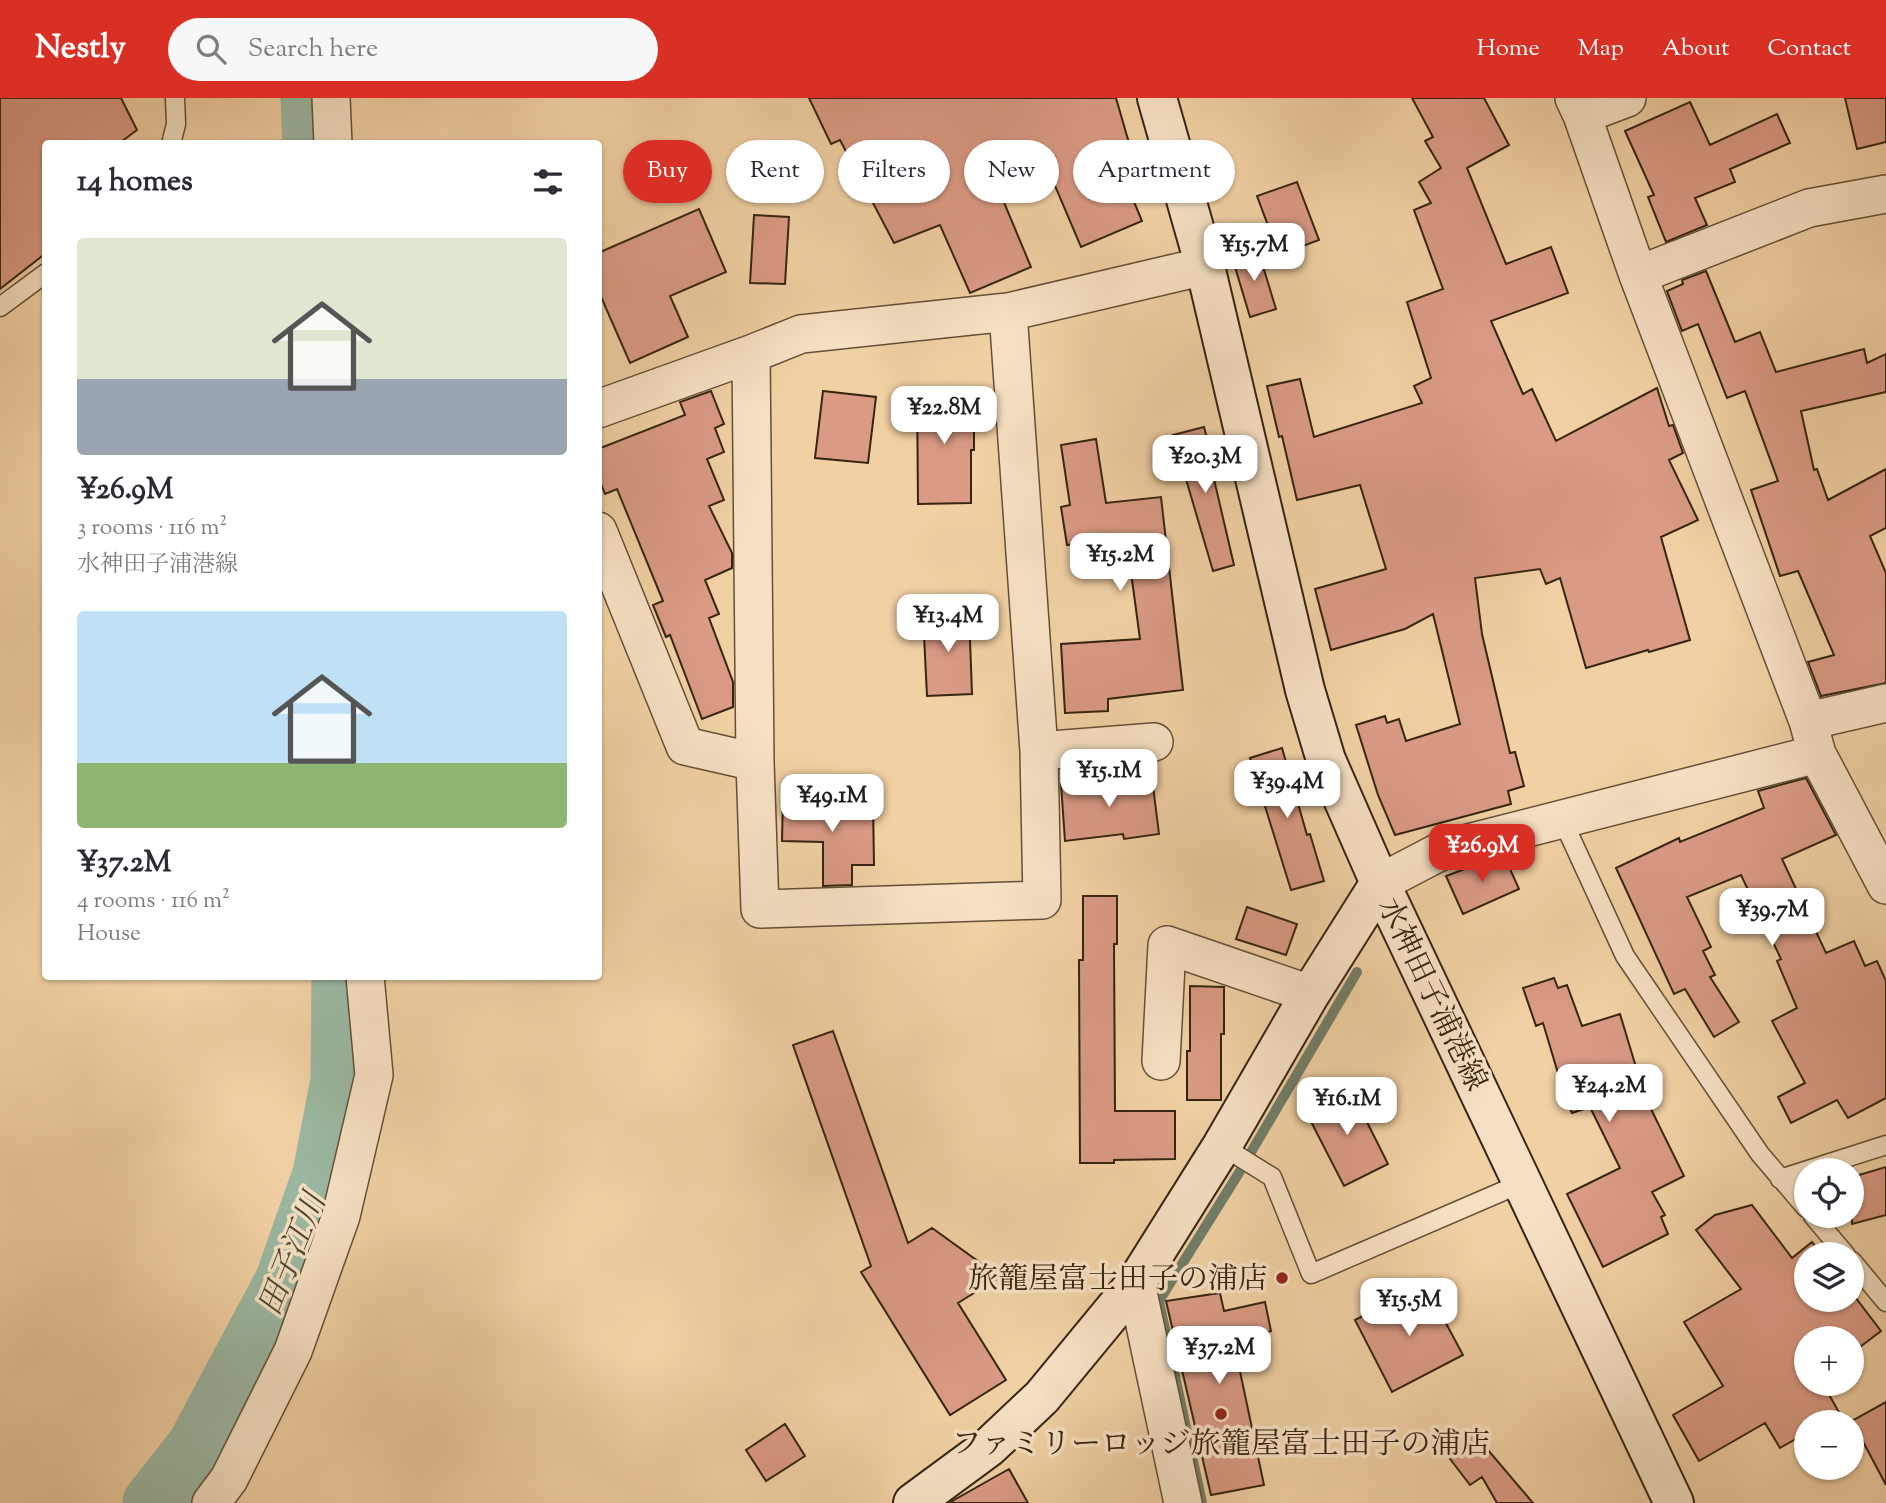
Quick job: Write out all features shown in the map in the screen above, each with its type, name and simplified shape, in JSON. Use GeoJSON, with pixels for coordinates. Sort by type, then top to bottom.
{"type":"FeatureCollection","features":[{"type":"Feature","properties":{"kind":"main road","name":"水神田子浦港線"},"geometry":{"type":"LineString","coordinates":[[1157,98],[1205,266],[1305,690],[1326,760],[1380,883],[1674,1503]]}},
{"type":"Feature","properties":{"kind":"main road"},"geometry":{"type":"LineString","coordinates":[[913,1503],[989,1447],[1042,1397],[1136,1283],[1229,1151],[1310,994],[1380,883]]}},
{"type":"Feature","properties":{"kind":"street"},"geometry":{"type":"LineString","coordinates":[[331,98],[333,140]]}},
{"type":"Feature","properties":{"kind":"street"},"geometry":{"type":"LineString","coordinates":[[1627,98],[1578,107],[1638,275],[1813,737],[1886,885]]}},
{"type":"Feature","properties":{"kind":"street"},"geometry":{"type":"LineString","coordinates":[[1638,275],[1809,208],[1886,194]]}},
{"type":"Feature","properties":{"kind":"street"},"geometry":{"type":"LineString","coordinates":[[602,407],[801,334],[1008,312],[1205,266]]}},
{"type":"Feature","properties":{"kind":"street"},"geometry":{"type":"LineString","coordinates":[[751,354],[755,762],[760,909],[1042,900],[1039,751],[1008,312]]}},
{"type":"Feature","properties":{"kind":"street"},"geometry":{"type":"LineString","coordinates":[[602,541],[685,746],[755,762]]}},
{"type":"Feature","properties":{"kind":"street"},"geometry":{"type":"LineString","coordinates":[[1380,883],[1445,849],[1562,819],[1813,737],[1886,703]]}},
{"type":"Feature","properties":{"kind":"street"},"geometry":{"type":"LineString","coordinates":[[1039,751],[1154,742]]}},
{"type":"Feature","properties":{"kind":"street"},"geometry":{"type":"LineString","coordinates":[[1161,1061],[1167,945],[1310,994]]}},
{"type":"Feature","properties":{"kind":"street"},"geometry":{"type":"LineString","coordinates":[[211,1503],[229,1479],[293,1352],[341,1216],[373,1075],[365,980]]}},
{"type":"Feature","properties":{"kind":"street"},"geometry":{"type":"LineString","coordinates":[[1136,1283],[1183,1503]]}},
{"type":"Feature","properties":{"kind":"lane"},"geometry":{"type":"LineString","coordinates":[[172,140],[176,124],[175,98]]}},
{"type":"Feature","properties":{"kind":"lane"},"geometry":{"type":"LineString","coordinates":[[0,307],[42,276]]}},
{"type":"Feature","properties":{"kind":"lane"},"geometry":{"type":"LineString","coordinates":[[1562,819],[1625,956],[1759,1154],[1794,1195]]}},
{"type":"Feature","properties":{"kind":"lane"},"geometry":{"type":"LineString","coordinates":[[1780,1179],[1886,1144]]}},
{"type":"Feature","properties":{"kind":"lane"},"geometry":{"type":"LineString","coordinates":[[1229,1151],[1272,1177],[1311,1274],[1522,1183]]}},
{"type":"Feature","properties":{"kind":"lane"},"geometry":{"type":"LineString","coordinates":[[1823,1228],[1835,1242]]}},
{"type":"Feature","properties":{"kind":"lane"},"geometry":{"type":"LineString","coordinates":[[1864,1275],[1886,1301]]}},
{"type":"Feature","properties":{"kind":"building"},"geometry":{"type":"Polygon","coordinates":[[[0,98],[121,98],[137,130],[123,140],[42,140],[42,256],[0,289],[0,98]]]}},
{"type":"Feature","properties":{"kind":"building"},"geometry":{"type":"Polygon","coordinates":[[[809,98],[1116,98],[1128,140],[1073,140],[1073,203],[1135,203],[1142,221],[1081,247],[1059,195],[1059,140],[964,140],[964,203],[1004,203],[1031,267],[970,293],[940,225],[894,243],[873,203],[950,203],[950,140],[838,140],[831,144],[809,98]]]}},
{"type":"Feature","properties":{"kind":"building"},"geometry":{"type":"Polygon","coordinates":[[[1412,98],[1484,98],[1509,145],[1467,168],[1506,264],[1551,247],[1568,293],[1491,321],[1523,394],[1532,389],[1556,441],[1657,388],[1669,426],[1673,425],[1683,453],[1669,460],[1698,520],[1661,537],[1690,640],[1649,652],[1648,650],[1586,668],[1560,578],[1546,584],[1540,569],[1475,578],[1482,634],[1510,753],[1515,752],[1524,786],[1508,791],[1511,804],[1395,835],[1378,795],[1356,725],[1385,716],[1387,723],[1399,719],[1406,741],[1460,724],[1433,614],[1405,629],[1331,650],[1315,589],[1386,569],[1360,485],[1297,500],[1267,386],[1300,379],[1314,437],[1422,403],[1414,386],[1431,378],[1407,302],[1443,289],[1414,210],[1431,203],[1419,182],[1441,168],[1425,141],[1433,137],[1412,98]]]}},
{"type":"Feature","properties":{"kind":"building"},"geometry":{"type":"Polygon","coordinates":[[[1845,98],[1886,98],[1886,142],[1857,149],[1845,98]]]}},
{"type":"Feature","properties":{"kind":"building"},"geometry":{"type":"Polygon","coordinates":[[[1690,102],[1710,145],[1777,114],[1790,143],[1730,169],[1735,182],[1695,198],[1707,225],[1666,242],[1648,197],[1654,195],[1625,131],[1690,102]]]}},
{"type":"Feature","properties":{"kind":"building"},"geometry":{"type":"Polygon","coordinates":[[[1297,182],[1319,240],[1279,255],[1257,196],[1297,182]]]}},
{"type":"Feature","properties":{"kind":"building"},"geometry":{"type":"Polygon","coordinates":[[[699,209],[726,272],[670,296],[688,337],[630,363],[602,299],[602,251],[699,209]]]}},
{"type":"Feature","properties":{"kind":"building"},"geometry":{"type":"Polygon","coordinates":[[[754,215],[789,217],[785,284],[750,283],[754,215]]]}},
{"type":"Feature","properties":{"kind":"building"},"geometry":{"type":"Polygon","coordinates":[[[1258,250],[1276,309],[1250,317],[1232,257],[1258,250]]]}},
{"type":"Feature","properties":{"kind":"building"},"geometry":{"type":"Polygon","coordinates":[[[1706,271],[1735,342],[1760,332],[1776,372],[1864,349],[1867,363],[1886,354],[1886,392],[1801,411],[1814,470],[1817,469],[1828,500],[1886,469],[1886,528],[1870,536],[1886,573],[1886,683],[1821,696],[1808,662],[1834,655],[1798,571],[1780,576],[1751,490],[1778,481],[1745,391],[1727,398],[1698,324],[1682,331],[1667,291],[1683,284],[1682,280],[1706,271]]]}},
{"type":"Feature","properties":{"kind":"building"},"geometry":{"type":"Polygon","coordinates":[[[917,387],[965,387],[964,416],[974,416],[971,503],[918,504],[917,387]]]}},
{"type":"Feature","properties":{"kind":"building"},"geometry":{"type":"Polygon","coordinates":[[[711,391],[724,424],[715,428],[724,452],[707,459],[724,500],[709,506],[732,553],[732,568],[705,580],[719,614],[709,618],[733,682],[733,707],[702,719],[670,635],[666,637],[653,605],[663,601],[617,489],[605,494],[602,487],[602,447],[685,415],[680,402],[711,391]]]}},
{"type":"Feature","properties":{"kind":"building"},"geometry":{"type":"Polygon","coordinates":[[[823,391],[876,397],[868,463],[815,458],[823,391]]]}},
{"type":"Feature","properties":{"kind":"building"},"geometry":{"type":"Polygon","coordinates":[[[1204,427],[1234,565],[1213,571],[1173,435],[1204,427]]]}},
{"type":"Feature","properties":{"kind":"building"},"geometry":{"type":"Polygon","coordinates":[[[1096,439],[1106,503],[1161,497],[1183,690],[1108,699],[1108,711],[1065,713],[1061,644],[1140,639],[1126,535],[1067,545],[1061,507],[1070,505],[1061,445],[1096,439]]]}},
{"type":"Feature","properties":{"kind":"building"},"geometry":{"type":"Polygon","coordinates":[[[969,613],[972,694],[927,696],[923,615],[969,613]]]}},
{"type":"Feature","properties":{"kind":"building"},"geometry":{"type":"Polygon","coordinates":[[[1282,748],[1307,835],[1310,834],[1324,881],[1291,890],[1250,758],[1282,748]]]}},
{"type":"Feature","properties":{"kind":"building"},"geometry":{"type":"Polygon","coordinates":[[[1152,778],[1159,834],[1124,839],[1123,834],[1065,841],[1061,784],[1094,780],[1095,784],[1152,778]]]}},
{"type":"Feature","properties":{"kind":"building"},"geometry":{"type":"Polygon","coordinates":[[[1806,778],[1836,835],[1782,859],[1826,953],[1854,941],[1865,966],[1877,961],[1886,981],[1886,1098],[1848,1118],[1837,1100],[1791,1123],[1778,1097],[1805,1083],[1772,1021],[1797,1008],[1777,961],[1781,959],[1741,875],[1687,897],[1711,947],[1703,951],[1715,975],[1710,977],[1739,1022],[1714,1037],[1685,989],[1674,994],[1616,868],[1679,838],[1680,842],[1764,808],[1758,791],[1806,778]]]}},
{"type":"Feature","properties":{"kind":"building"},"geometry":{"type":"Polygon","coordinates":[[[783,796],[811,797],[811,803],[873,802],[874,865],[852,865],[852,885],[823,886],[823,842],[782,841],[783,796]]]}},
{"type":"Feature","properties":{"kind":"building"},"geometry":{"type":"Polygon","coordinates":[[[1491,859],[1494,866],[1506,860],[1519,889],[1463,914],[1446,876],[1491,859]]]}},
{"type":"Feature","properties":{"kind":"building"},"geometry":{"type":"Polygon","coordinates":[[[1083,896],[1117,896],[1117,944],[1114,944],[1115,1111],[1175,1111],[1175,1159],[1080,1163],[1079,960],[1083,960],[1083,896]]]}},
{"type":"Feature","properties":{"kind":"building"},"geometry":{"type":"Polygon","coordinates":[[[1247,907],[1297,924],[1286,955],[1236,939],[1247,907]]]}},
{"type":"Feature","properties":{"kind":"building"},"geometry":{"type":"Polygon","coordinates":[[[1554,978],[1558,988],[1567,985],[1582,1026],[1620,1014],[1645,1097],[1684,1176],[1652,1192],[1665,1215],[1661,1217],[1668,1234],[1603,1267],[1567,1194],[1620,1168],[1590,1107],[1572,1113],[1543,1023],[1536,1026],[1523,988],[1554,978]]]}},
{"type":"Feature","properties":{"kind":"building"},"geometry":{"type":"Polygon","coordinates":[[[1190,986],[1224,987],[1221,1100],[1187,1100],[1190,986]]]}},
{"type":"Feature","properties":{"kind":"building"},"geometry":{"type":"Polygon","coordinates":[[[833,1031],[908,1243],[932,1228],[1000,1277],[958,1303],[1006,1380],[950,1415],[861,1272],[871,1266],[793,1045],[833,1031]]]}},
{"type":"Feature","properties":{"kind":"building"},"geometry":{"type":"Polygon","coordinates":[[[1350,1088],[1388,1164],[1344,1186],[1305,1110],[1350,1088]]]}},
{"type":"Feature","properties":{"kind":"building"},"geometry":{"type":"Polygon","coordinates":[[[1886,1167],[1886,1215],[1864,1221],[1864,1173],[1886,1167]]]}},
{"type":"Feature","properties":{"kind":"building"},"geometry":{"type":"Polygon","coordinates":[[[1752,1205],[1792,1258],[1794,1256],[1794,1312],[1864,1312],[1864,1309],[1881,1331],[1864,1344],[1864,1326],[1794,1326],[1794,1396],[1830,1396],[1838,1410],[1794,1410],[1794,1440],[1780,1448],[1765,1423],[1699,1461],[1673,1415],[1723,1386],[1684,1322],[1741,1289],[1696,1230],[1715,1215],[1752,1205]]]}},
{"type":"Feature","properties":{"kind":"building"},"geometry":{"type":"Polygon","coordinates":[[[1425,1284],[1463,1355],[1392,1392],[1355,1320],[1425,1284]]]}},
{"type":"Feature","properties":{"kind":"building","name":"ファミリーロッジ旅籠屋富士田子の浦店"},"geometry":{"type":"Polygon","coordinates":[[[1220,1293],[1224,1311],[1265,1302],[1271,1331],[1234,1343],[1264,1485],[1211,1495],[1166,1301],[1220,1293]]]}},
{"type":"Feature","properties":{"kind":"building"},"geometry":{"type":"Polygon","coordinates":[[[1886,1402],[1886,1485],[1864,1444],[1864,1414],[1886,1402]]]}},
{"type":"Feature","properties":{"kind":"building"},"geometry":{"type":"Polygon","coordinates":[[[785,1424],[805,1456],[766,1481],[746,1450],[785,1424]]]}},
{"type":"Feature","properties":{"kind":"building"},"geometry":{"type":"Polygon","coordinates":[[[1471,1430],[1533,1503],[1497,1503],[1482,1477],[1470,1485],[1444,1451],[1471,1430]]]}},
{"type":"Feature","properties":{"kind":"building"},"geometry":{"type":"Polygon","coordinates":[[[1009,1469],[1028,1503],[950,1503],[954,1500],[1009,1469]]]}},
{"type":"Feature","properties":{"kind":"waterway","name":"田子江川"},"geometry":{"type":"LineString","coordinates":[[311,98],[313,140]]}},
{"type":"Feature","properties":{"kind":"waterway"},"geometry":{"type":"LineString","coordinates":[[1202,1503],[1159,1301],[1237,1176],[1357,972]]}},
{"type":"Feature","properties":{"kind":"waterway","name":"田子江川"},"geometry":{"type":"LineString","coordinates":[[153,1503],[197,1447],[285,1282],[323,1174],[341,1081],[342,980]]}},
{"type":"Feature","properties":{"kind":"place","name":"旅籠屋富士田子の浦店"},"geometry":{"type":"Point","coordinates":[1282,1278]}},
{"type":"Feature","properties":{"kind":"place","name":"ファミリーロッジ旅籠屋富士田子の浦店"},"geometry":{"type":"Point","coordinates":[1221,1414]}}]}
